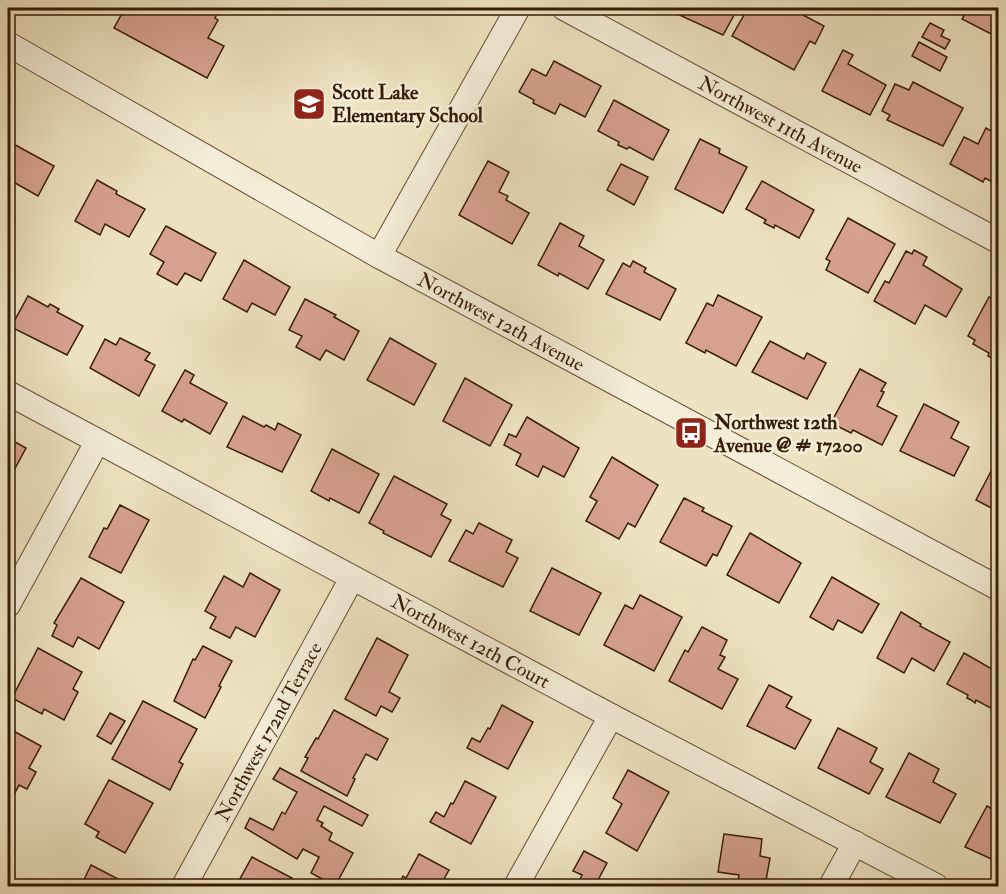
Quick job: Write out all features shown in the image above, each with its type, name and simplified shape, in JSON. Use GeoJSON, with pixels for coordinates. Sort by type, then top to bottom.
{"type":"FeatureCollection","features":[{"type":"Feature","properties":{"kind":"street"},"geometry":{"type":"LineString","coordinates":[[379,256],[518,8]]}},
{"type":"Feature","properties":{"kind":"street","name":"Northwest 11th Avenue"},"geometry":{"type":"LineString","coordinates":[[564,8],[999,241]]}},
{"type":"Feature","properties":{"kind":"street","name":"Northwest 12th Avenue"},"geometry":{"type":"LineString","coordinates":[[8,44],[379,256],[999,588]]}},
{"type":"Feature","properties":{"kind":"street","name":"Northwest 12th Court"},"geometry":{"type":"LineString","coordinates":[[8,393],[610,716],[936,886]]}},
{"type":"Feature","properties":{"kind":"street"},"geometry":{"type":"LineString","coordinates":[[8,605],[97,442]]}},
{"type":"Feature","properties":{"kind":"street","name":"Northwest 172nd Terrace"},"geometry":{"type":"LineString","coordinates":[[184,886],[352,578]]}},
{"type":"Feature","properties":{"kind":"street"},"geometry":{"type":"LineString","coordinates":[[516,886],[610,716]]}},
{"type":"Feature","properties":{"kind":"street"},"geometry":{"type":"LineString","coordinates":[[831,886],[855,843]]}},
{"type":"Feature","properties":{"kind":"building"},"geometry":{"type":"Polygon","coordinates":[[[125,8],[220,8],[215,18],[218,20],[208,38],[224,46],[207,78],[114,28],[125,8]]]}},
{"type":"Feature","properties":{"kind":"building"},"geometry":{"type":"Polygon","coordinates":[[[678,8],[738,8],[723,35],[675,13],[678,8]]]}},
{"type":"Feature","properties":{"kind":"building"},"geometry":{"type":"Polygon","coordinates":[[[748,8],[790,8],[824,26],[815,44],[810,41],[794,70],[732,36],[748,8]]]}},
{"type":"Feature","properties":{"kind":"building"},"geometry":{"type":"Polygon","coordinates":[[[965,8],[998,8],[998,30],[995,36],[962,19],[968,9],[965,8]]]}},
{"type":"Feature","properties":{"kind":"building"},"geometry":{"type":"Polygon","coordinates":[[[930,23],[944,30],[941,36],[950,40],[945,49],[922,37],[930,23]]]}},
{"type":"Feature","properties":{"kind":"building"},"geometry":{"type":"Polygon","coordinates":[[[919,42],[947,57],[940,71],[912,56],[919,42]]]}},
{"type":"Feature","properties":{"kind":"building"},"geometry":{"type":"Polygon","coordinates":[[[843,50],[853,55],[848,64],[886,85],[870,115],[822,91],[843,50]]]}},
{"type":"Feature","properties":{"kind":"building"},"geometry":{"type":"Polygon","coordinates":[[[554,61],[601,86],[585,117],[560,104],[555,114],[533,103],[534,100],[519,92],[532,69],[546,76],[554,61]]]}},
{"type":"Feature","properties":{"kind":"building"},"geometry":{"type":"Polygon","coordinates":[[[913,82],[963,108],[943,146],[887,120],[890,115],[882,111],[895,84],[909,90],[913,82]]]}},
{"type":"Feature","properties":{"kind":"building"},"geometry":{"type":"Polygon","coordinates":[[[614,100],[669,130],[653,160],[629,147],[627,149],[618,145],[619,142],[598,131],[614,100]]]}},
{"type":"Feature","properties":{"kind":"building"},"geometry":{"type":"Polygon","coordinates":[[[995,124],[998,125],[998,185],[985,178],[983,182],[950,164],[964,137],[978,144],[986,128],[991,131],[995,124]]]}},
{"type":"Feature","properties":{"kind":"building"},"geometry":{"type":"Polygon","coordinates":[[[700,139],[720,149],[719,153],[747,167],[723,213],[675,189],[700,139]]]}},
{"type":"Feature","properties":{"kind":"building"},"geometry":{"type":"Polygon","coordinates":[[[8,141],[54,166],[38,196],[8,179],[8,141]]]}},
{"type":"Feature","properties":{"kind":"building"},"geometry":{"type":"Polygon","coordinates":[[[488,161],[509,172],[499,192],[508,196],[506,200],[529,213],[512,244],[459,215],[488,161]]]}},
{"type":"Feature","properties":{"kind":"building"},"geometry":{"type":"Polygon","coordinates":[[[621,164],[648,177],[634,205],[607,190],[621,164]]]}},
{"type":"Feature","properties":{"kind":"building"},"geometry":{"type":"Polygon","coordinates":[[[97,180],[117,191],[116,194],[145,209],[129,237],[105,224],[100,235],[75,221],[97,180]]]}},
{"type":"Feature","properties":{"kind":"building"},"geometry":{"type":"Polygon","coordinates":[[[762,181],[814,210],[799,238],[775,225],[774,228],[764,223],[766,220],[746,209],[762,181]]]}},
{"type":"Feature","properties":{"kind":"building"},"geometry":{"type":"Polygon","coordinates":[[[848,218],[895,244],[868,293],[826,270],[830,261],[826,259],[848,218]]]}},
{"type":"Feature","properties":{"kind":"building"},"geometry":{"type":"Polygon","coordinates":[[[560,223],[584,236],[579,246],[604,260],[588,289],[559,273],[558,276],[538,265],[560,223]]]}},
{"type":"Feature","properties":{"kind":"building"},"geometry":{"type":"Polygon","coordinates":[[[166,226],[216,253],[201,281],[185,273],[177,285],[157,274],[164,262],[150,254],[166,226]]]}},
{"type":"Feature","properties":{"kind":"building"},"geometry":{"type":"Polygon","coordinates":[[[914,250],[927,257],[923,265],[962,289],[946,317],[925,305],[915,324],[874,301],[885,281],[889,283],[906,251],[912,254],[914,250]]]}},
{"type":"Feature","properties":{"kind":"building"},"geometry":{"type":"Polygon","coordinates":[[[244,260],[290,287],[275,315],[252,303],[247,312],[223,299],[244,260]]]}},
{"type":"Feature","properties":{"kind":"building"},"geometry":{"type":"Polygon","coordinates":[[[633,261],[646,268],[644,272],[676,289],[660,320],[606,294],[623,263],[630,267],[633,261]]]}},
{"type":"Feature","properties":{"kind":"building"},"geometry":{"type":"Polygon","coordinates":[[[718,295],[762,317],[736,366],[706,350],[705,353],[686,343],[707,303],[713,306],[718,295]]]}},
{"type":"Feature","properties":{"kind":"building"},"geometry":{"type":"Polygon","coordinates":[[[28,296],[48,307],[50,304],[59,309],[57,312],[83,326],[67,355],[11,327],[28,296]]]}},
{"type":"Feature","properties":{"kind":"building"},"geometry":{"type":"Polygon","coordinates":[[[989,297],[998,302],[998,362],[988,356],[989,353],[973,344],[975,340],[968,336],[989,297]]]}},
{"type":"Feature","properties":{"kind":"building"},"geometry":{"type":"Polygon","coordinates":[[[305,299],[336,315],[334,317],[359,331],[344,360],[326,350],[320,360],[296,347],[302,336],[289,330],[305,299]]]}},
{"type":"Feature","properties":{"kind":"building"},"geometry":{"type":"Polygon","coordinates":[[[120,338],[150,353],[145,360],[155,365],[139,396],[90,368],[105,339],[116,345],[120,338]]]}},
{"type":"Feature","properties":{"kind":"building"},"geometry":{"type":"Polygon","coordinates":[[[390,338],[436,364],[414,405],[367,380],[390,338]]]}},
{"type":"Feature","properties":{"kind":"building"},"geometry":{"type":"Polygon","coordinates":[[[770,341],[804,359],[807,353],[826,363],[807,399],[752,372],[770,341]]]}},
{"type":"Feature","properties":{"kind":"building"},"geometry":{"type":"Polygon","coordinates":[[[860,369],[886,383],[877,406],[897,416],[882,445],[853,430],[851,433],[831,423],[860,369]]]}},
{"type":"Feature","properties":{"kind":"building"},"geometry":{"type":"Polygon","coordinates":[[[185,370],[194,375],[190,383],[227,403],[210,434],[184,419],[182,422],[162,411],[185,370]]]}},
{"type":"Feature","properties":{"kind":"building"},"geometry":{"type":"Polygon","coordinates":[[[465,378],[512,405],[490,446],[443,421],[465,378]]]}},
{"type":"Feature","properties":{"kind":"building"},"geometry":{"type":"Polygon","coordinates":[[[924,404],[959,422],[951,438],[969,447],[954,476],[900,451],[924,404]]]}},
{"type":"Feature","properties":{"kind":"building"},"geometry":{"type":"Polygon","coordinates":[[[243,416],[275,430],[278,423],[301,435],[282,472],[227,447],[243,416]]]}},
{"type":"Feature","properties":{"kind":"building"},"geometry":{"type":"Polygon","coordinates":[[[527,417],[579,448],[564,477],[543,466],[538,477],[516,465],[521,454],[504,445],[509,434],[516,437],[527,417]]]}},
{"type":"Feature","properties":{"kind":"building"},"geometry":{"type":"Polygon","coordinates":[[[8,438],[26,448],[11,476],[13,477],[8,488],[8,438]]]}},
{"type":"Feature","properties":{"kind":"building"},"geometry":{"type":"Polygon","coordinates":[[[332,449],[379,474],[359,513],[311,491],[332,449]]]}},
{"type":"Feature","properties":{"kind":"building"},"geometry":{"type":"Polygon","coordinates":[[[612,457],[658,485],[635,527],[628,523],[619,539],[586,521],[597,501],[590,497],[612,457]]]}},
{"type":"Feature","properties":{"kind":"building"},"geometry":{"type":"Polygon","coordinates":[[[998,458],[998,509],[995,510],[976,500],[998,458]]]}},
{"type":"Feature","properties":{"kind":"building"},"geometry":{"type":"Polygon","coordinates":[[[394,476],[447,504],[441,515],[451,520],[431,557],[383,533],[384,531],[369,523],[394,476]]]}},
{"type":"Feature","properties":{"kind":"building"},"geometry":{"type":"Polygon","coordinates":[[[684,498],[704,508],[702,511],[732,526],[717,556],[713,554],[706,566],[660,542],[684,498]]]}},
{"type":"Feature","properties":{"kind":"building"},"geometry":{"type":"Polygon","coordinates":[[[120,505],[149,520],[121,573],[89,557],[104,528],[107,529],[120,505]]]}},
{"type":"Feature","properties":{"kind":"building"},"geometry":{"type":"Polygon","coordinates":[[[479,523],[512,540],[506,552],[518,558],[503,587],[449,561],[466,530],[473,534],[479,523]]]}},
{"type":"Feature","properties":{"kind":"building"},"geometry":{"type":"Polygon","coordinates":[[[750,533],[801,563],[779,603],[727,575],[750,533]]]}},
{"type":"Feature","properties":{"kind":"building"},"geometry":{"type":"Polygon","coordinates":[[[552,568],[601,593],[579,635],[530,611],[552,568]]]}},
{"type":"Feature","properties":{"kind":"building"},"geometry":{"type":"Polygon","coordinates":[[[250,573],[280,590],[255,637],[236,627],[230,638],[210,628],[216,617],[205,611],[224,576],[243,587],[250,573]]]}},
{"type":"Feature","properties":{"kind":"building"},"geometry":{"type":"Polygon","coordinates":[[[832,577],[879,604],[862,633],[838,620],[833,630],[810,617],[832,577]]]}},
{"type":"Feature","properties":{"kind":"building"},"geometry":{"type":"Polygon","coordinates":[[[81,578],[124,602],[99,649],[78,637],[73,647],[52,636],[57,625],[54,623],[81,578]]]}},
{"type":"Feature","properties":{"kind":"building"},"geometry":{"type":"Polygon","coordinates":[[[640,595],[682,617],[654,671],[604,645],[625,605],[633,609],[640,595]]]}},
{"type":"Feature","properties":{"kind":"building"},"geometry":{"type":"Polygon","coordinates":[[[901,612],[921,624],[920,626],[950,642],[934,671],[912,658],[904,673],[877,658],[901,612]]]}},
{"type":"Feature","properties":{"kind":"building"},"geometry":{"type":"Polygon","coordinates":[[[702,627],[727,640],[720,655],[725,657],[718,669],[738,679],[722,709],[669,681],[685,650],[688,652],[702,627]]]}},
{"type":"Feature","properties":{"kind":"building"},"geometry":{"type":"Polygon","coordinates":[[[377,638],[408,655],[389,692],[400,698],[392,712],[381,706],[376,716],[345,699],[377,638]]]}},
{"type":"Feature","properties":{"kind":"building"},"geometry":{"type":"Polygon","coordinates":[[[203,646],[232,661],[205,718],[174,701],[193,659],[195,660],[203,646]]]}},
{"type":"Feature","properties":{"kind":"building"},"geometry":{"type":"Polygon","coordinates":[[[38,648],[82,672],[73,689],[78,692],[64,720],[44,709],[42,714],[12,698],[38,648]]]}},
{"type":"Feature","properties":{"kind":"building"},"geometry":{"type":"Polygon","coordinates":[[[964,653],[998,675],[998,712],[976,700],[975,703],[967,698],[968,695],[947,684],[964,653]]]}},
{"type":"Feature","properties":{"kind":"building"},"geometry":{"type":"Polygon","coordinates":[[[769,685],[792,697],[786,707],[811,720],[795,749],[747,726],[769,685]]]}},
{"type":"Feature","properties":{"kind":"building"},"geometry":{"type":"Polygon","coordinates":[[[143,701],[197,729],[179,762],[183,764],[170,790],[112,759],[143,701]]]}},
{"type":"Feature","properties":{"kind":"building"},"geometry":{"type":"Polygon","coordinates":[[[502,705],[533,722],[508,769],[467,748],[472,738],[480,742],[488,728],[490,729],[502,705]]]}},
{"type":"Feature","properties":{"kind":"building"},"geometry":{"type":"Polygon","coordinates":[[[334,710],[388,739],[377,760],[366,754],[353,778],[355,779],[347,796],[301,771],[308,758],[305,757],[334,710]]]}},
{"type":"Feature","properties":{"kind":"building"},"geometry":{"type":"Polygon","coordinates":[[[110,713],[125,721],[111,744],[97,736],[110,713]]]}},
{"type":"Feature","properties":{"kind":"building"},"geometry":{"type":"Polygon","coordinates":[[[8,728],[41,746],[29,768],[36,772],[27,789],[19,785],[15,793],[8,788],[8,728]]]}},
{"type":"Feature","properties":{"kind":"building"},"geometry":{"type":"Polygon","coordinates":[[[838,728],[877,748],[870,762],[883,769],[869,794],[818,768],[838,728]]]}},
{"type":"Feature","properties":{"kind":"building"},"geometry":{"type":"Polygon","coordinates":[[[909,753],[939,769],[933,782],[956,794],[940,823],[886,797],[909,753]]]}},
{"type":"Feature","properties":{"kind":"building"},"geometry":{"type":"Polygon","coordinates":[[[280,768],[368,815],[362,826],[324,806],[317,820],[323,823],[321,826],[332,833],[329,840],[353,853],[335,886],[311,873],[319,857],[303,849],[297,859],[245,828],[250,818],[273,830],[282,812],[285,814],[297,792],[273,779],[280,768]]]}},
{"type":"Feature","properties":{"kind":"building"},"geometry":{"type":"Polygon","coordinates":[[[628,770],[669,792],[637,851],[606,833],[622,804],[613,798],[628,770]]]}},
{"type":"Feature","properties":{"kind":"building"},"geometry":{"type":"Polygon","coordinates":[[[109,780],[153,803],[125,853],[96,837],[99,832],[85,824],[109,780]]]}},
{"type":"Feature","properties":{"kind":"building"},"geometry":{"type":"Polygon","coordinates":[[[465,781],[496,797],[471,844],[430,822],[436,812],[444,817],[465,781]]]}},
{"type":"Feature","properties":{"kind":"building"},"geometry":{"type":"Polygon","coordinates":[[[987,806],[996,811],[992,819],[998,823],[998,862],[965,847],[987,806]]]}},
{"type":"Feature","properties":{"kind":"building"},"geometry":{"type":"Polygon","coordinates":[[[724,834],[762,839],[760,856],[770,858],[765,886],[737,886],[739,875],[718,872],[724,834]]]}},
{"type":"Feature","properties":{"kind":"building"},"geometry":{"type":"Polygon","coordinates":[[[584,851],[607,863],[596,884],[601,886],[577,886],[582,875],[573,871],[584,851]]]}},
{"type":"Feature","properties":{"kind":"building"},"geometry":{"type":"Polygon","coordinates":[[[419,854],[449,870],[440,886],[399,885],[403,876],[406,878],[419,854]]]}},
{"type":"Feature","properties":{"kind":"building"},"geometry":{"type":"Polygon","coordinates":[[[252,857],[292,878],[287,886],[236,886],[252,857]]]}},
{"type":"Feature","properties":{"kind":"building"},"geometry":{"type":"Polygon","coordinates":[[[91,865],[122,881],[119,886],[81,886],[91,865]]]}},
{"type":"Feature","properties":{"kind":"building"},"geometry":{"type":"Polygon","coordinates":[[[566,880],[577,886],[563,886],[566,880]]]}},
{"type":"Feature","properties":{"kind":"place","name":"Scott Lake Elementary School"},"geometry":{"type":"Point","coordinates":[309,104]}},
{"type":"Feature","properties":{"kind":"place","name":"Northwest 12th Avenue @ # 17200"},"geometry":{"type":"Point","coordinates":[691,433]}}]}
